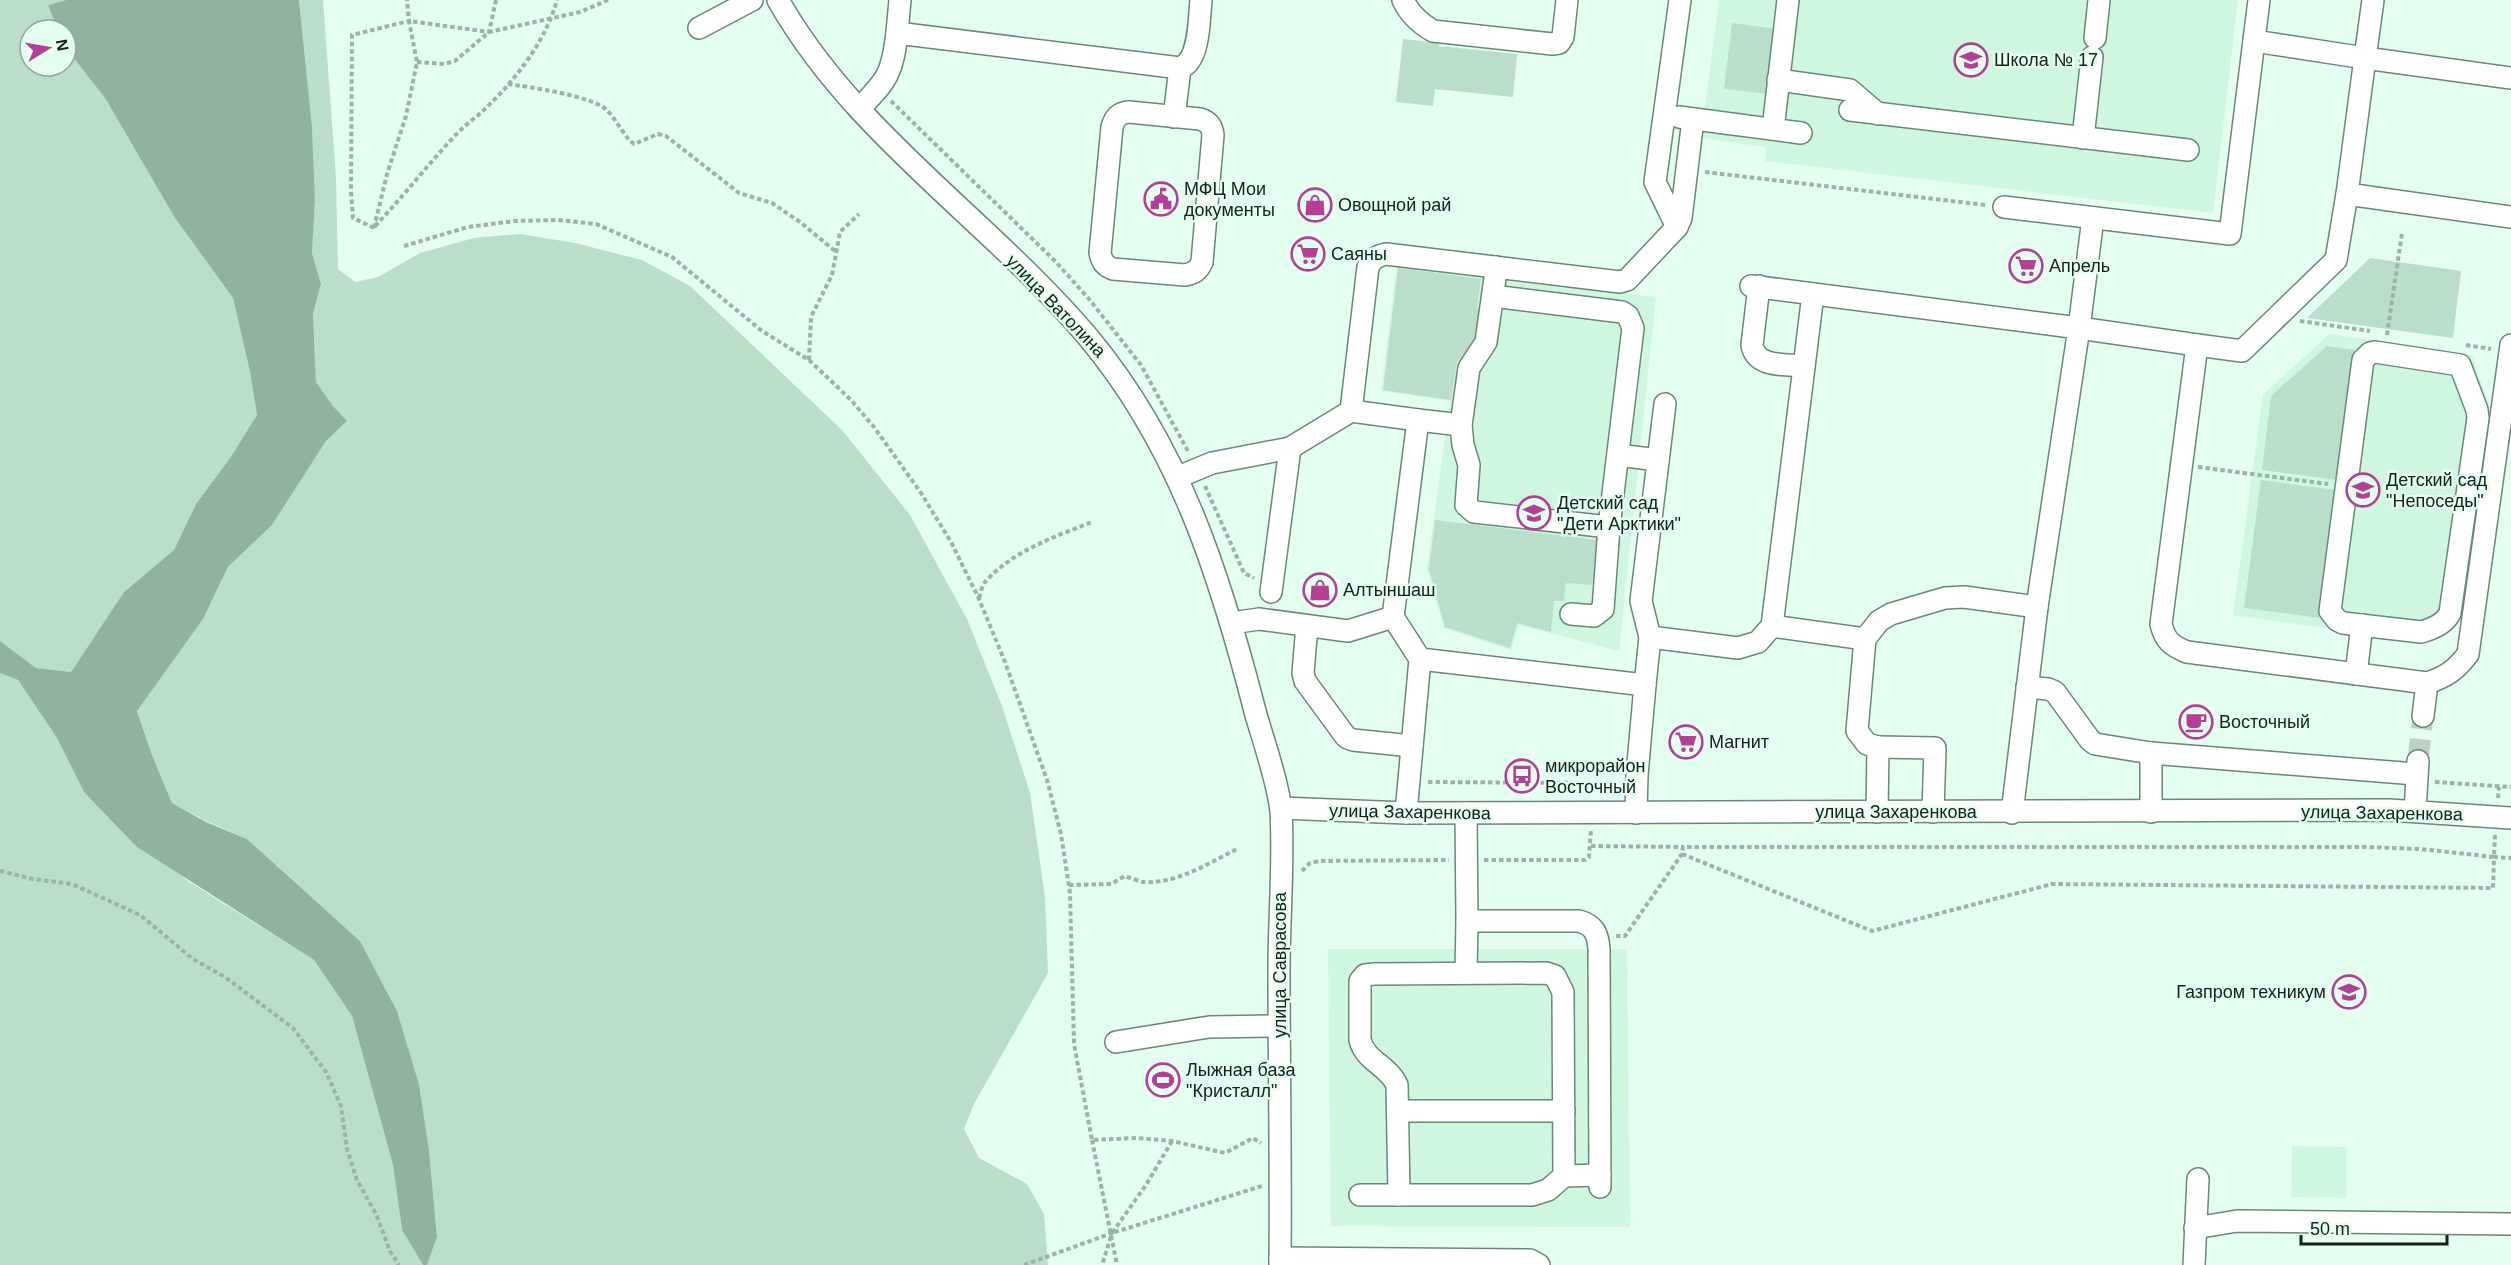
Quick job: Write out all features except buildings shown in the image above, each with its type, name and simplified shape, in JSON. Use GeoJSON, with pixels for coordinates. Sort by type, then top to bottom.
{"type":"FeatureCollection","features":[{"type":"Feature","properties":{"kind":"street"},"geometry":{"type":"LineString","coordinates":[[699,28],[752,0]]}},
{"type":"Feature","properties":{"kind":"street","name":"улица Ватолина"},"geometry":{"type":"LineString","coordinates":[[778,0],[810,53],[859,109],[1080,328],[1108,362],[1155,431],[1178,477],[1210,558],[1232,623],[1281,808]]}},
{"type":"Feature","properties":{"kind":"street"},"geometry":{"type":"LineString","coordinates":[[859,109],[887,76],[893,62],[900,0]]}},
{"type":"Feature","properties":{"kind":"street"},"geometry":{"type":"LineString","coordinates":[[897,33],[1180,68],[1186,66],[1194,54],[1201,0]]}},
{"type":"Feature","properties":{"kind":"street"},"geometry":{"type":"LineString","coordinates":[[1403,0],[1406,7],[1423,26],[1433,31],[1552,44],[1559,42],[1563,37],[1567,0]]}},
{"type":"Feature","properties":{"kind":"street"},"geometry":{"type":"LineString","coordinates":[[1677,226],[1655,182],[1680,0]]}},
{"type":"Feature","properties":{"kind":"street"},"geometry":{"type":"LineString","coordinates":[[1773,129],[1788,0]]}},
{"type":"Feature","properties":{"kind":"street"},"geometry":{"type":"LineString","coordinates":[[2083,138],[2099,0]]}},
{"type":"Feature","properties":{"kind":"street"},"geometry":{"type":"LineString","coordinates":[[2004,207],[2229,234],[2259,0]]}},
{"type":"Feature","properties":{"kind":"street"},"geometry":{"type":"LineString","coordinates":[[1804,366],[1763,361],[1754,353],[1752,345],[1755,286],[2242,351],[2336,260],[2373,0]]}},
{"type":"Feature","properties":{"kind":"street"},"geometry":{"type":"LineString","coordinates":[[2254,41],[2511,78]]}},
{"type":"Feature","properties":{"kind":"street"},"geometry":{"type":"LineString","coordinates":[[1174,117],[1180,68]]}},
{"type":"Feature","properties":{"kind":"street"},"geometry":{"type":"LineString","coordinates":[[1778,80],[1850,90],[1878,114]]}},
{"type":"Feature","properties":{"kind":"street"},"geometry":{"type":"LineString","coordinates":[[1850,110],[2188,150]]}},
{"type":"Feature","properties":{"kind":"street"},"geometry":{"type":"LineString","coordinates":[[1129,112],[1174,117],[1208,121],[1212,128],[1202,262],[1199,270],[1185,275],[1106,266],[1100,253],[1114,118],[1121,113],[1129,112]]}},
{"type":"Feature","properties":{"kind":"street"},"geometry":{"type":"LineString","coordinates":[[1664,116],[1801,133]]}},
{"type":"Feature","properties":{"kind":"street"},"geometry":{"type":"LineString","coordinates":[[1351,411],[1368,267],[1371,261],[1386,254],[1620,282],[1627,280],[1677,226],[1681,218],[1693,119]]}},
{"type":"Feature","properties":{"kind":"street"},"geometry":{"type":"LineString","coordinates":[[2347,194],[2511,217]]}},
{"type":"Feature","properties":{"kind":"street"},"geometry":{"type":"LineString","coordinates":[[2012,813],[2037,607],[2079,328],[2093,218]]}},
{"type":"Feature","properties":{"kind":"street"},"geometry":{"type":"LineString","coordinates":[[1496,267],[1486,342],[1468,368],[1461,425],[1462,445],[1469,465],[1465,499],[1469,509],[1473,512],[1609,528]]}},
{"type":"Feature","properties":{"kind":"street"},"geometry":{"type":"LineString","coordinates":[[1650,637],[1738,648],[1758,642],[1772,626],[1813,294]]}},
{"type":"Feature","properties":{"kind":"street"},"geometry":{"type":"LineString","coordinates":[[1493,296],[1622,312],[1628,316],[1633,328],[1609,528],[1603,609],[1594,616],[1571,614]]}},
{"type":"Feature","properties":{"kind":"street"},"geometry":{"type":"LineString","coordinates":[[2197,345],[2161,624],[2164,636],[2173,647],[2187,652],[2427,683],[2443,678],[2457,668],[2468,654],[2511,345]]}},
{"type":"Feature","properties":{"kind":"street"},"geometry":{"type":"LineString","coordinates":[[2370,353],[2384,353],[2456,363],[2462,368],[2478,418],[2448,619],[2430,630],[2421,632],[2337,620],[2330,611],[2363,360],[2370,353]]}},
{"type":"Feature","properties":{"kind":"street"},"geometry":{"type":"LineString","coordinates":[[1636,813],[1636,775],[1650,637],[1641,601],[1665,404]]}},
{"type":"Feature","properties":{"kind":"street"},"geometry":{"type":"LineString","coordinates":[[1178,477],[1212,463],[1290,448],[1351,411],[1461,425]]}},
{"type":"Feature","properties":{"kind":"street"},"geometry":{"type":"LineString","coordinates":[[1406,813],[1420,659],[1393,617],[1418,420]]}},
{"type":"Feature","properties":{"kind":"street"},"geometry":{"type":"LineString","coordinates":[[1271,592],[1290,448]]}},
{"type":"Feature","properties":{"kind":"street"},"geometry":{"type":"LineString","coordinates":[[1618,455],[1658,460]]}},
{"type":"Feature","properties":{"kind":"street"},"geometry":{"type":"LineString","coordinates":[[2466,505],[2488,508]]}},
{"type":"Feature","properties":{"kind":"street"},"geometry":{"type":"LineString","coordinates":[[1933,812],[1935,748],[1878,747],[1867,744],[1857,731],[1856,720],[1864,639],[1879,621],[1891,614],[1945,598],[1964,597],[2037,607]]}},
{"type":"Feature","properties":{"kind":"street"},"geometry":{"type":"LineString","coordinates":[[1232,623],[1259,620],[1348,631],[1393,617]]}},
{"type":"Feature","properties":{"kind":"street"},"geometry":{"type":"LineString","coordinates":[[2355,674],[2362,625]]}},
{"type":"Feature","properties":{"kind":"street"},"geometry":{"type":"LineString","coordinates":[[1307,626],[1303,673],[1305,681],[1341,732],[1353,740],[1412,746]]}},
{"type":"Feature","properties":{"kind":"street"},"geometry":{"type":"LineString","coordinates":[[1772,626],[1864,639]]}},
{"type":"Feature","properties":{"kind":"street"},"geometry":{"type":"LineString","coordinates":[[1420,659],[1645,685]]}},
{"type":"Feature","properties":{"kind":"street"},"geometry":{"type":"LineString","coordinates":[[2423,716],[2427,683]]}},
{"type":"Feature","properties":{"kind":"street"},"geometry":{"type":"LineString","coordinates":[[2027,687],[2055,692],[2095,744],[2151,753],[2417,772],[2415,811]]}},
{"type":"Feature","properties":{"kind":"street"},"geometry":{"type":"LineString","coordinates":[[1877,812],[1878,747]]}},
{"type":"Feature","properties":{"kind":"street"},"geometry":{"type":"LineString","coordinates":[[2151,753],[2151,812]]}},
{"type":"Feature","properties":{"kind":"street","name":"улица Захаренкова"},"geometry":{"type":"LineString","coordinates":[[1281,808],[1406,813],[2415,811],[2511,818]]}},
{"type":"Feature","properties":{"kind":"street","name":"улица Саврасова"},"geometry":{"type":"LineString","coordinates":[[1280,1262],[1281,808]]}},
{"type":"Feature","properties":{"kind":"street"},"geometry":{"type":"LineString","coordinates":[[1466,813],[1466,973]]}},
{"type":"Feature","properties":{"kind":"street"},"geometry":{"type":"LineString","coordinates":[[1360,1196],[1540,1194],[1564,1176],[1600,1181],[1599,949],[1595,930],[1579,921],[1467,921]]}},
{"type":"Feature","properties":{"kind":"street"},"geometry":{"type":"LineString","coordinates":[[1399,1195],[1396,1085],[1393,1077],[1362,1049],[1360,981],[1365,975],[1546,973],[1555,976],[1563,992],[1564,1176]]}},
{"type":"Feature","properties":{"kind":"street"},"geometry":{"type":"LineString","coordinates":[[1116,1042],[1209,1027],[1279,1026]]}},
{"type":"Feature","properties":{"kind":"street"},"geometry":{"type":"LineString","coordinates":[[1398,1111],[1564,1111]]}},
{"type":"Feature","properties":{"kind":"street"},"geometry":{"type":"LineString","coordinates":[[2194,1265],[2198,1179]]}},
{"type":"Feature","properties":{"kind":"street"},"geometry":{"type":"LineString","coordinates":[[2195,1228],[2237,1221],[2511,1224]]}},
{"type":"Feature","properties":{"kind":"street"},"geometry":{"type":"LineString","coordinates":[[1280,1262],[1530,1260],[1539,1265]]}},
{"type":"Feature","properties":{"kind":"path"},"geometry":{"type":"LineString","coordinates":[[374,228],[387,174],[406,116],[417,62],[407,0]]}},
{"type":"Feature","properties":{"kind":"path"},"geometry":{"type":"LineString","coordinates":[[417,62],[444,64],[455,61],[489,32],[496,0]]}},
{"type":"Feature","properties":{"kind":"path"},"geometry":{"type":"LineString","coordinates":[[374,228],[452,138],[489,106],[522,67],[552,19],[557,0]]}},
{"type":"Feature","properties":{"kind":"path"},"geometry":{"type":"LineString","coordinates":[[374,228],[353,218],[351,192],[352,35],[410,21],[489,32],[580,12],[608,0]]}},
{"type":"Feature","properties":{"kind":"path"},"geometry":{"type":"LineString","coordinates":[[508,84],[545,90],[592,102],[606,109],[634,144],[658,135],[666,136],[739,193],[772,203],[800,222],[835,251]]}},
{"type":"Feature","properties":{"kind":"path"},"geometry":{"type":"LineString","coordinates":[[1686,170],[2004,207]]}},
{"type":"Feature","properties":{"kind":"path"},"geometry":{"type":"LineString","coordinates":[[809,360],[811,318],[832,275],[840,232],[859,214]]}},
{"type":"Feature","properties":{"kind":"path"},"geometry":{"type":"LineString","coordinates":[[404,246],[468,227],[515,221],[558,220],[596,224],[672,257],[762,331],[809,360],[851,400],[874,427],[951,542],[979,598],[1005,662],[1047,780],[1069,885],[1074,1044],[1118,1265]]}},
{"type":"Feature","properties":{"kind":"path"},"geometry":{"type":"LineString","coordinates":[[2384,353],[2402,233]]}},
{"type":"Feature","properties":{"kind":"path"},"geometry":{"type":"LineString","coordinates":[[2182,465],[2346,487]]}},
{"type":"Feature","properties":{"kind":"path"},"geometry":{"type":"LineString","coordinates":[[979,598],[984,582],[1009,562],[1049,538],[1092,522]]}},
{"type":"Feature","properties":{"kind":"path"},"geometry":{"type":"LineString","coordinates":[[2417,772],[2511,787]]}},
{"type":"Feature","properties":{"kind":"path"},"geometry":{"type":"LineString","coordinates":[[1299,878],[1303,869],[1310,863],[1319,861],[1585,860],[1589,857],[1591,783],[1409,782]]}},
{"type":"Feature","properties":{"kind":"path"},"geometry":{"type":"LineString","coordinates":[[1591,846],[2365,847],[2420,849],[2511,858]]}},
{"type":"Feature","properties":{"kind":"path"},"geometry":{"type":"LineString","coordinates":[[1597,936],[1625,936],[1682,854],[1683,847]]}},
{"type":"Feature","properties":{"kind":"path"},"geometry":{"type":"LineString","coordinates":[[1069,885],[1111,884],[1125,876],[1143,882],[1170,878],[1194,871],[1237,849]]}},
{"type":"Feature","properties":{"kind":"path"},"geometry":{"type":"LineString","coordinates":[[1682,854],[1872,931],[2052,884],[2493,888],[2494,857]]}},
{"type":"Feature","properties":{"kind":"path"},"geometry":{"type":"LineString","coordinates":[[0,871],[33,879],[72,884],[140,915],[193,959],[225,976],[293,1028],[326,1072],[340,1106],[347,1149],[357,1180],[376,1214],[390,1251],[399,1265]]}},
{"type":"Feature","properties":{"kind":"path"},"geometry":{"type":"LineString","coordinates":[[1092,1140],[1136,1138],[1172,1141],[1225,1153],[1253,1138],[1267,1147]]}},
{"type":"Feature","properties":{"kind":"path"},"geometry":{"type":"LineString","coordinates":[[1102,1265],[1112,1233],[1146,1185],[1172,1141]]}},
{"type":"Feature","properties":{"kind":"path"},"geometry":{"type":"LineString","coordinates":[[1024,1265],[1112,1233],[1279,1181]]}},
{"type":"Feature","properties":{"kind":"shaded area"},"geometry":{"type":"Polygon","coordinates":[[[0,0],[66,0],[48,5],[53,18],[18,18],[18,78],[78,78],[78,63],[105,98],[175,218],[233,298],[257,415],[230,458],[196,504],[174,550],[124,592],[71,672],[36,668],[0,641],[0,0]]]}},
{"type":"Feature","properties":{"kind":"shaded area"},"geometry":{"type":"Polygon","coordinates":[[[66,0],[299,0],[312,126],[315,199],[312,253],[321,284],[313,314],[316,382],[347,421],[326,441],[272,525],[228,567],[203,619],[137,711],[172,803],[206,822],[247,839],[360,941],[397,1011],[419,1084],[429,1150],[437,1237],[427,1265],[423,1265],[402,1230],[393,1165],[352,1016],[314,960],[137,847],[84,792],[57,738],[18,680],[0,673],[0,641],[36,668],[71,672],[124,592],[174,550],[196,504],[230,458],[257,415],[233,298],[175,218],[105,98],[78,63],[78,18],[53,18],[48,5],[66,0]]]}},
{"type":"Feature","properties":{"kind":"shaded area"},"geometry":{"type":"Polygon","coordinates":[[[299,0],[323,0],[336,178],[338,269],[355,282],[378,277],[420,253],[474,238],[520,234],[575,243],[642,260],[690,286],[842,430],[910,515],[967,619],[1002,706],[1030,793],[1045,897],[1048,973],[974,1104],[964,1129],[979,1158],[1027,1184],[1044,1214],[1048,1265],[427,1265],[437,1237],[429,1150],[419,1084],[397,1011],[360,941],[247,839],[172,803],[152,755],[137,710],[203,619],[228,567],[272,525],[326,441],[347,421],[316,382],[313,314],[321,284],[312,253],[315,199],[312,126],[299,0]]]}},
{"type":"Feature","properties":{"kind":"shaded area","name":"Школа № 17"},"geometry":{"type":"Polygon","coordinates":[[[1719,0],[2238,0],[2213,213],[1765,161],[1766,147],[1701,138],[1719,0]]]}},
{"type":"Feature","properties":{"kind":"shaded area"},"geometry":{"type":"Polygon","coordinates":[[[1732,23],[1778,29],[1770,94],[1724,89],[1732,23]]]}},
{"type":"Feature","properties":{"kind":"shaded area"},"geometry":{"type":"Polygon","coordinates":[[[1403,39],[1439,43],[1439,46],[1517,54],[1513,97],[1435,89],[1433,106],[1396,102],[1403,39]]]}},
{"type":"Feature","properties":{"kind":"shaded area"},"geometry":{"type":"Polygon","coordinates":[[[2370,258],[2461,271],[2453,338],[2307,318],[2370,258]]]}},
{"type":"Feature","properties":{"kind":"shaded area","name":"Детский сад \"Дети Арктики\""},"geometry":{"type":"Polygon","coordinates":[[[1397,266],[1656,297],[1619,651],[1519,625],[1511,650],[1444,628],[1427,569],[1450,401],[1381,391],[1397,266]]]}},
{"type":"Feature","properties":{"kind":"shaded area"},"geometry":{"type":"Polygon","coordinates":[[[1398,268],[1481,279],[1477,308],[1484,309],[1480,339],[1457,362],[1451,400],[1383,390],[1398,268]]]}},
{"type":"Feature","properties":{"kind":"shaded area","name":"Детский сад \"Непоседы\""},"geometry":{"type":"Polygon","coordinates":[[[2329,334],[2472,355],[2489,404],[2458,622],[2428,643],[2233,615],[2263,395],[2329,334]]]}},
{"type":"Feature","properties":{"kind":"shaded area"},"geometry":{"type":"Polygon","coordinates":[[[2327,346],[2355,350],[2338,480],[2262,470],[2271,396],[2327,346]]]}},
{"type":"Feature","properties":{"kind":"shaded area"},"geometry":{"type":"Polygon","coordinates":[[[2261,480],[2336,490],[2320,618],[2244,608],[2261,480]]]}},
{"type":"Feature","properties":{"kind":"shaded area"},"geometry":{"type":"Polygon","coordinates":[[[1435,520],[1597,540],[1592,585],[1566,583],[1564,601],[1554,601],[1551,632],[1517,623],[1510,648],[1445,627],[1429,569],[1435,520]]]}},
{"type":"Feature","properties":{"kind":"shaded area"},"geometry":{"type":"Polygon","coordinates":[[[0,673],[18,680],[57,738],[84,792],[188,881],[314,960],[352,1016],[393,1165],[402,1230],[423,1265],[0,1265],[0,673]]]}},
{"type":"Feature","properties":{"kind":"shaded area"},"geometry":{"type":"Polygon","coordinates":[[[1328,949],[1627,949],[1630,1227],[1331,1226],[1328,949]]]}},
{"type":"Feature","properties":{"kind":"shaded area"},"geometry":{"type":"Polygon","coordinates":[[[2292,1146],[2347,1147],[2346,1198],[2291,1197],[2292,1146]]]}},
{"type":"Feature","properties":{"kind":"tunnel"},"geometry":{"type":"LineString","coordinates":[[2418,760],[2423,716]]}},
{"type":"Feature","properties":{"kind":"place","name":"Школа № 17"},"geometry":{"type":"Point","coordinates":[1971,60]}},
{"type":"Feature","properties":{"kind":"place","name":"МФЦ Мои документы"},"geometry":{"type":"Point","coordinates":[1161,199]}},
{"type":"Feature","properties":{"kind":"place","name":"Овощной рай"},"geometry":{"type":"Point","coordinates":[1315,205]}},
{"type":"Feature","properties":{"kind":"place","name":"Саяны"},"geometry":{"type":"Point","coordinates":[1308,254]}},
{"type":"Feature","properties":{"kind":"place","name":"Апрель"},"geometry":{"type":"Point","coordinates":[2026,266]}},
{"type":"Feature","properties":{"kind":"place","name":"Детский сад \"Непоседы\""},"geometry":{"type":"Point","coordinates":[2363,490]}},
{"type":"Feature","properties":{"kind":"place","name":"Детский сад \"Дети Арктики\""},"geometry":{"type":"Point","coordinates":[1534,513]}},
{"type":"Feature","properties":{"kind":"place","name":"Алтыншаш"},"geometry":{"type":"Point","coordinates":[1320,590]}},
{"type":"Feature","properties":{"kind":"place","name":"Восточный"},"geometry":{"type":"Point","coordinates":[2196,722]}},
{"type":"Feature","properties":{"kind":"place","name":"Магнит"},"geometry":{"type":"Point","coordinates":[1686,742]}},
{"type":"Feature","properties":{"kind":"place","name":"микрорайон Восточный"},"geometry":{"type":"Point","coordinates":[1522,776]}},
{"type":"Feature","properties":{"kind":"place","name":"Газпром техникум"},"geometry":{"type":"Point","coordinates":[2349,992]}},
{"type":"Feature","properties":{"kind":"place","name":"Лыжная база \"Кристалл\""},"geometry":{"type":"Point","coordinates":[1163,1080]}}]}
